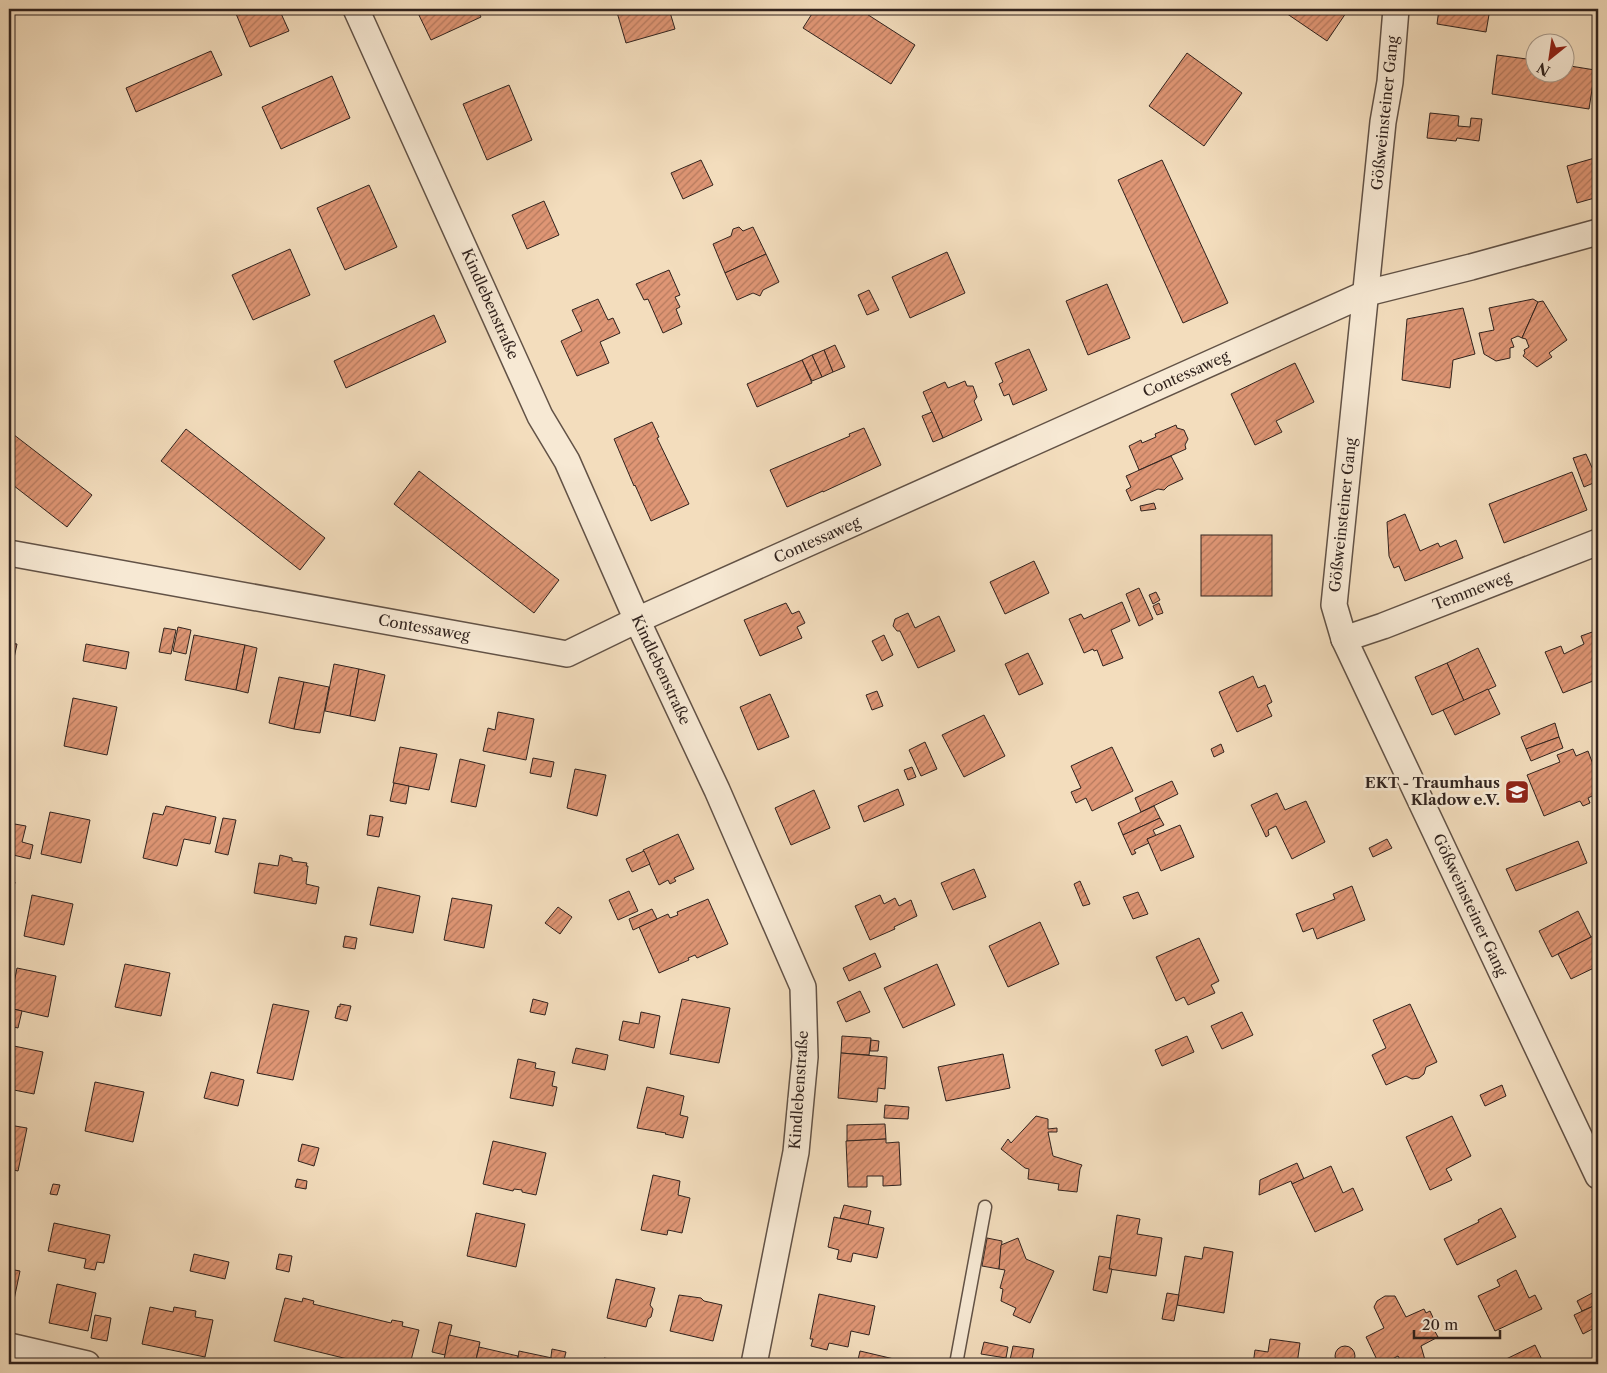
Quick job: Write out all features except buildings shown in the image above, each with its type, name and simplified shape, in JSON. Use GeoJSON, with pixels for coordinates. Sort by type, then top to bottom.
{"type":"FeatureCollection","features":[{"type":"Feature","properties":{"kind":"street","name":"Kindlebenstraße"},"geometry":{"type":"LineString","coordinates":[[356,9],[540,416],[567,461],[717,790],[802,987],[804,1058],[796,1152],[754,1364]]}},
{"type":"Feature","properties":{"kind":"street","name":"Gößweinsteiner Gang"},"geometry":{"type":"LineString","coordinates":[[1396,9],[1390,82],[1383,122],[1334,605],[1344,639],[1598,1176]]}},
{"type":"Feature","properties":{"kind":"street","name":"Contessaweg"},"geometry":{"type":"LineString","coordinates":[[9,553],[567,654],[638,620],[1367,293],[1480,265],[1598,232]]}},
{"type":"Feature","properties":{"kind":"street","name":"Temmeweg"},"geometry":{"type":"LineString","coordinates":[[1344,639],[1383,626],[1598,542]]}},
{"type":"Feature","properties":{"kind":"street"},"geometry":{"type":"LineString","coordinates":[[9,1346],[87,1364]]}},
{"type":"Feature","properties":{"kind":"lane"},"geometry":{"type":"LineString","coordinates":[[956,1364],[985,1207]]}},
{"type":"Feature","properties":{"kind":"place","name":"EKT - Traumhaus Kladow e.V."},"geometry":{"type":"Point","coordinates":[1517,792]}}]}
